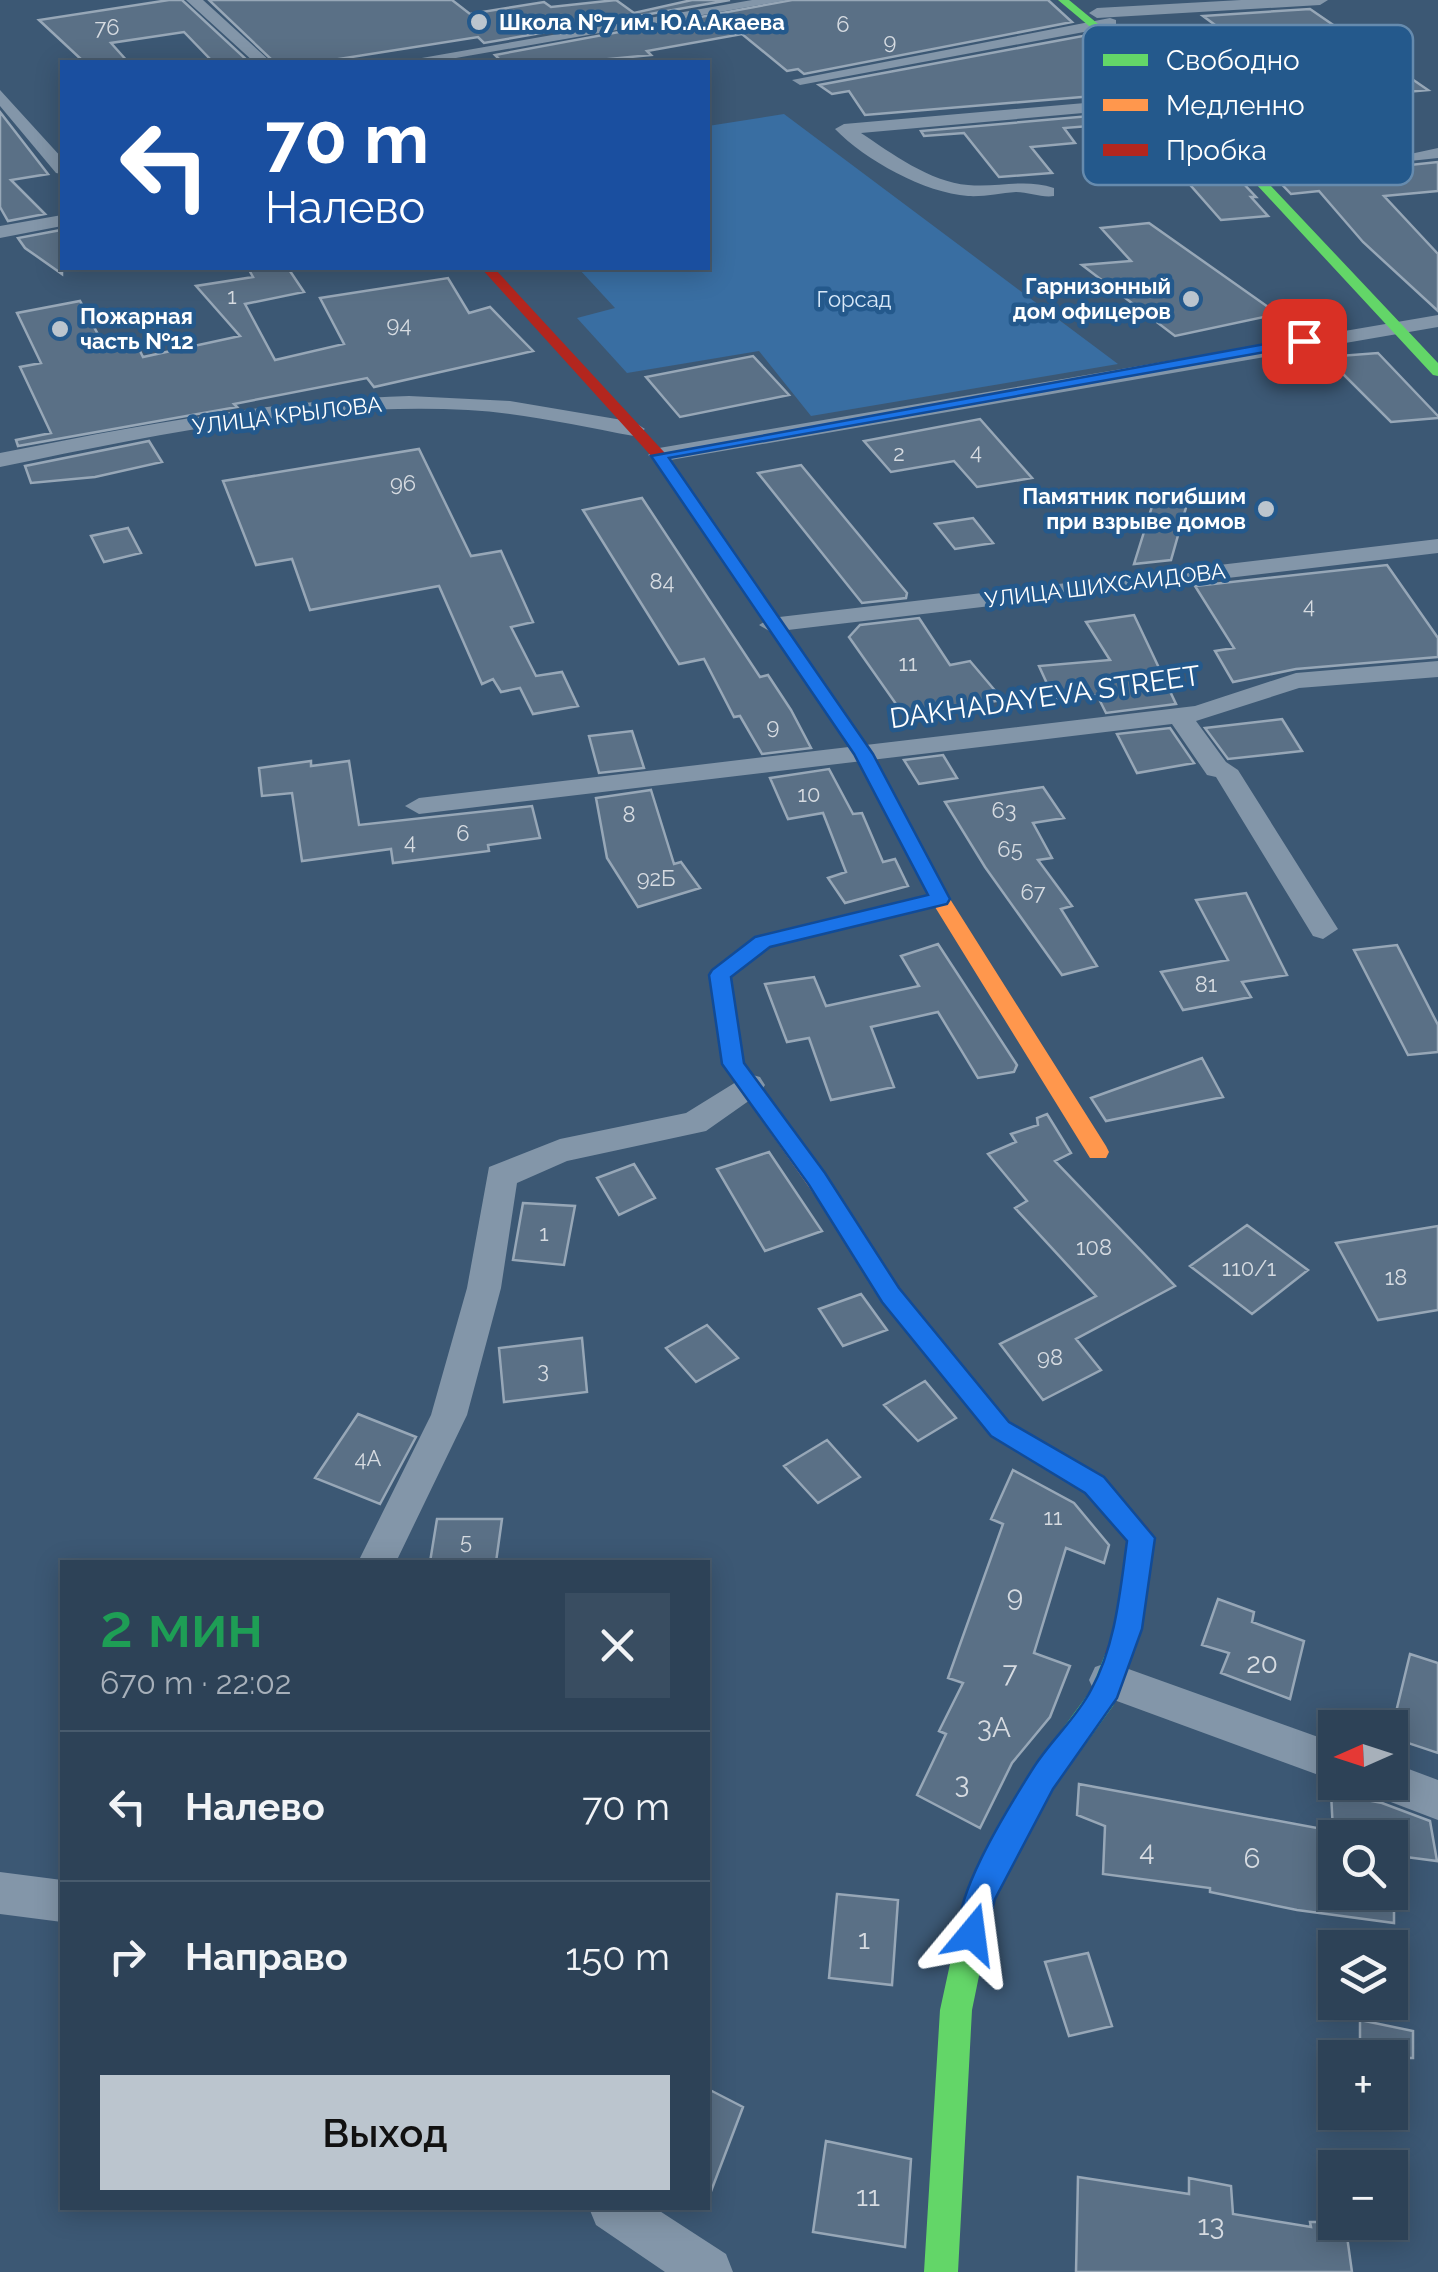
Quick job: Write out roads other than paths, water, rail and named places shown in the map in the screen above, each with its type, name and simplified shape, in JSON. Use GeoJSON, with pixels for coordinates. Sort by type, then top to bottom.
{"type":"FeatureCollection","features":[{"type":"Feature","properties":{"kind":"street"},"geometry":{"type":"LineString","coordinates":[[194,0],[262,60]]}},
{"type":"Feature","properties":{"kind":"street"},"geometry":{"type":"LineString","coordinates":[[642,0],[674,20]]}},
{"type":"Feature","properties":{"kind":"street"},"geometry":{"type":"LineString","coordinates":[[420,60],[780,0]]}},
{"type":"Feature","properties":{"kind":"street"},"geometry":{"type":"LineString","coordinates":[[1063,0],[1096,15]]}},
{"type":"Feature","properties":{"kind":"street"},"geometry":{"type":"LineString","coordinates":[[800,80],[1096,15],[1320,0]]}},
{"type":"Feature","properties":{"kind":"street"},"geometry":{"type":"LineString","coordinates":[[0,95],[60,167]]}},
{"type":"Feature","properties":{"kind":"street"},"geometry":{"type":"LineString","coordinates":[[1048,192],[1034,186],[1001,185],[964,190],[900,162],[844,130],[1083,109]]}},
{"type":"Feature","properties":{"kind":"street"},"geometry":{"type":"LineString","coordinates":[[1413,156],[1438,154]]}},
{"type":"Feature","properties":{"kind":"street"},"geometry":{"type":"LineString","coordinates":[[1272,185],[1402,325],[1438,372]]}},
{"type":"Feature","properties":{"kind":"street"},"geometry":{"type":"LineString","coordinates":[[0,232],[60,221]]}},
{"type":"Feature","properties":{"kind":"street"},"geometry":{"type":"LineString","coordinates":[[489,270],[659,456],[864,754],[940,899],[1098,1152]]}},
{"type":"Feature","properties":{"kind":"street"},"geometry":{"type":"LineString","coordinates":[[659,456],[1438,320]]}},
{"type":"Feature","properties":{"kind":"street"},"geometry":{"type":"LineString","coordinates":[[1402,325],[1438,354]]}},
{"type":"Feature","properties":{"kind":"street","name":"УЛИЦА КРЫЛОВА"},"geometry":{"type":"LineString","coordinates":[[0,460],[228,419],[367,402],[470,404],[634,429]]}},
{"type":"Feature","properties":{"kind":"street","name":"УЛИЦА ШИХСАИДОВА"},"geometry":{"type":"LineString","coordinates":[[772,624],[1438,546]]}},
{"type":"Feature","properties":{"kind":"street","name":"DAKHADAYEVA STREET"},"geometry":{"type":"LineString","coordinates":[[419,806],[1179,716],[1296,681],[1438,669]]}},
{"type":"Feature","properties":{"kind":"street"},"geometry":{"type":"LineString","coordinates":[[1179,716],[1216,768],[1225,770],[1323,929]]}},
{"type":"Feature","properties":{"kind":"street"},"geometry":{"type":"LineString","coordinates":[[940,899],[763,942],[720,975],[733,1064],[817,1179],[891,1295],[1000,1429],[1094,1485],[1141,1538],[1128,1629],[1102,1698],[1043,1779],[980,1896],[956,2010],[941,2272]]}},
{"type":"Feature","properties":{"kind":"street"},"geometry":{"type":"LineString","coordinates":[[378,1560],[449,1415],[484,1288],[501,1176],[560,1150],[695,1124],[749,1085]]}},
{"type":"Feature","properties":{"kind":"street"},"geometry":{"type":"LineString","coordinates":[[1109,1680],[1318,1756]]}},
{"type":"Feature","properties":{"kind":"street"},"geometry":{"type":"LineString","coordinates":[[1408,1789],[1438,1800]]}},
{"type":"Feature","properties":{"kind":"street"},"geometry":{"type":"LineString","coordinates":[[0,1894],[60,1901]]}},
{"type":"Feature","properties":{"kind":"street"},"geometry":{"type":"LineString","coordinates":[[617,2210],[708,2272]]}},
{"type":"Feature","properties":{"kind":"place","name":"Школа №7 им. Ю.А.Акаева"},"geometry":{"type":"Point","coordinates":[479,22]}},
{"type":"Feature","properties":{"kind":"place","name":"Гарнизонный дом офицеров"},"geometry":{"type":"Point","coordinates":[1191,299]}},
{"type":"Feature","properties":{"kind":"place","name":"Пожарная часть №12"},"geometry":{"type":"Point","coordinates":[60,329]}},
{"type":"Feature","properties":{"kind":"place","name":"Памятник погибшим при взрыве домов"},"geometry":{"type":"Point","coordinates":[1266,509]}},
{"type":"Feature","properties":{"kind":"park label","name":"Горсад"},"geometry":{"type":"Point","coordinates":[854,299]}}]}
